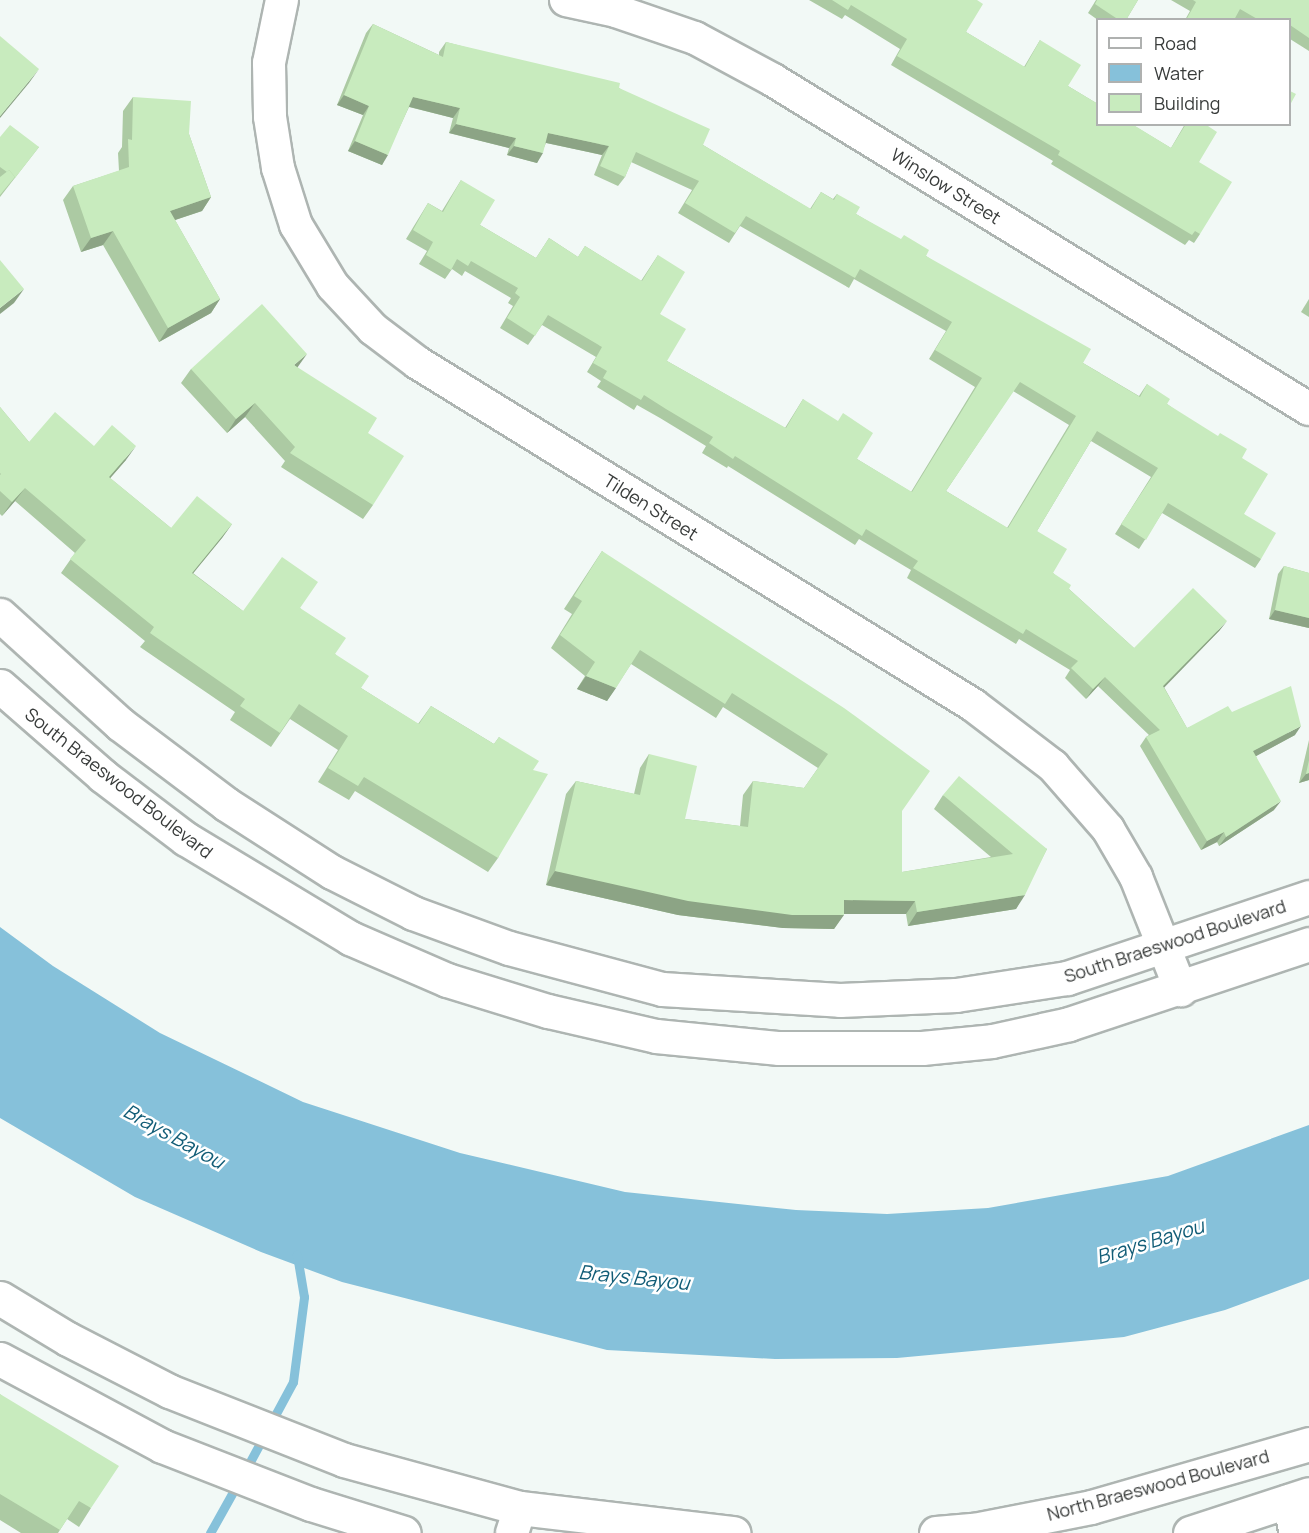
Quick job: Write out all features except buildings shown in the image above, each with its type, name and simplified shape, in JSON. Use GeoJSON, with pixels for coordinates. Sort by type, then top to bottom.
{"type":"FeatureCollection","features":[{"type":"Feature","properties":{"kind":"main road","name":"South Braeswood Boulevard"},"geometry":{"type":"LineString","coordinates":[[0,615],[120,724],[226,804],[332,872],[413,913],[576,968],[662,989],[840,1000],[956,995],[1067,978],[1309,897]]}},
{"type":"Feature","properties":{"kind":"main road","name":"South Braeswood Boulevard"},"geometry":{"type":"LineString","coordinates":[[0,686],[103,776],[186,839],[271,893],[350,938],[447,980],[548,1011],[656,1036],[779,1048],[921,1048],[992,1041],[1069,1024],[1181,990],[1308,945]]}},
{"type":"Feature","properties":{"kind":"main road"},"geometry":{"type":"LineString","coordinates":[[0,1298],[68,1339],[225,1416],[516,1520],[734,1533]]}},
{"type":"Feature","properties":{"kind":"main road"},"geometry":{"type":"LineString","coordinates":[[0,1359],[162,1446],[311,1504],[404,1533]]}},
{"type":"Feature","properties":{"kind":"main road"},"geometry":{"type":"LineString","coordinates":[[1296,1533],[1307,1437]]}},
{"type":"Feature","properties":{"kind":"main road","name":"North Braeswood Boulevard"},"geometry":{"type":"LineString","coordinates":[[936,1533],[974,1530],[1091,1507],[1307,1437]]}},
{"type":"Feature","properties":{"kind":"main road"},"geometry":{"type":"LineString","coordinates":[[1190,1533],[1299,1498]]}},
{"type":"Feature","properties":{"kind":"main road"},"geometry":{"type":"LineString","coordinates":[[1267,1533],[1299,1498]]}},
{"type":"Feature","properties":{"kind":"street","name":"Tilden Street"},"geometry":{"type":"LineString","coordinates":[[282,0],[269,63],[270,117],[276,158],[296,225],[333,286],[373,329],[418,363],[973,705],[1053,766],[1108,829],[1136,877],[1181,990]]}},
{"type":"Feature","properties":{"kind":"street","name":"Winslow Street"},"geometry":{"type":"LineString","coordinates":[[566,0],[616,11],[695,38],[773,80],[1309,409]]}},
{"type":"Feature","properties":{"kind":"water","name":"Brays Bayou"},"geometry":{"type":"Polygon","coordinates":[[[0,927],[53,966],[160,1033],[303,1102],[460,1153],[625,1192],[796,1210],[887,1214],[988,1208],[1168,1176],[1309,1125],[1309,1279],[1225,1310],[1124,1337],[897,1358],[775,1359],[607,1350],[342,1282],[261,1252],[135,1197],[0,1118],[0,927]]]}},
{"type":"Feature","properties":{"kind":"waterway"},"geometry":{"type":"LineString","coordinates":[[245,1471],[293,1382],[304,1297],[297,1255]]}},
{"type":"Feature","properties":{"kind":"waterway"},"geometry":{"type":"LineString","coordinates":[[210,1533],[238,1483]]}}]}
